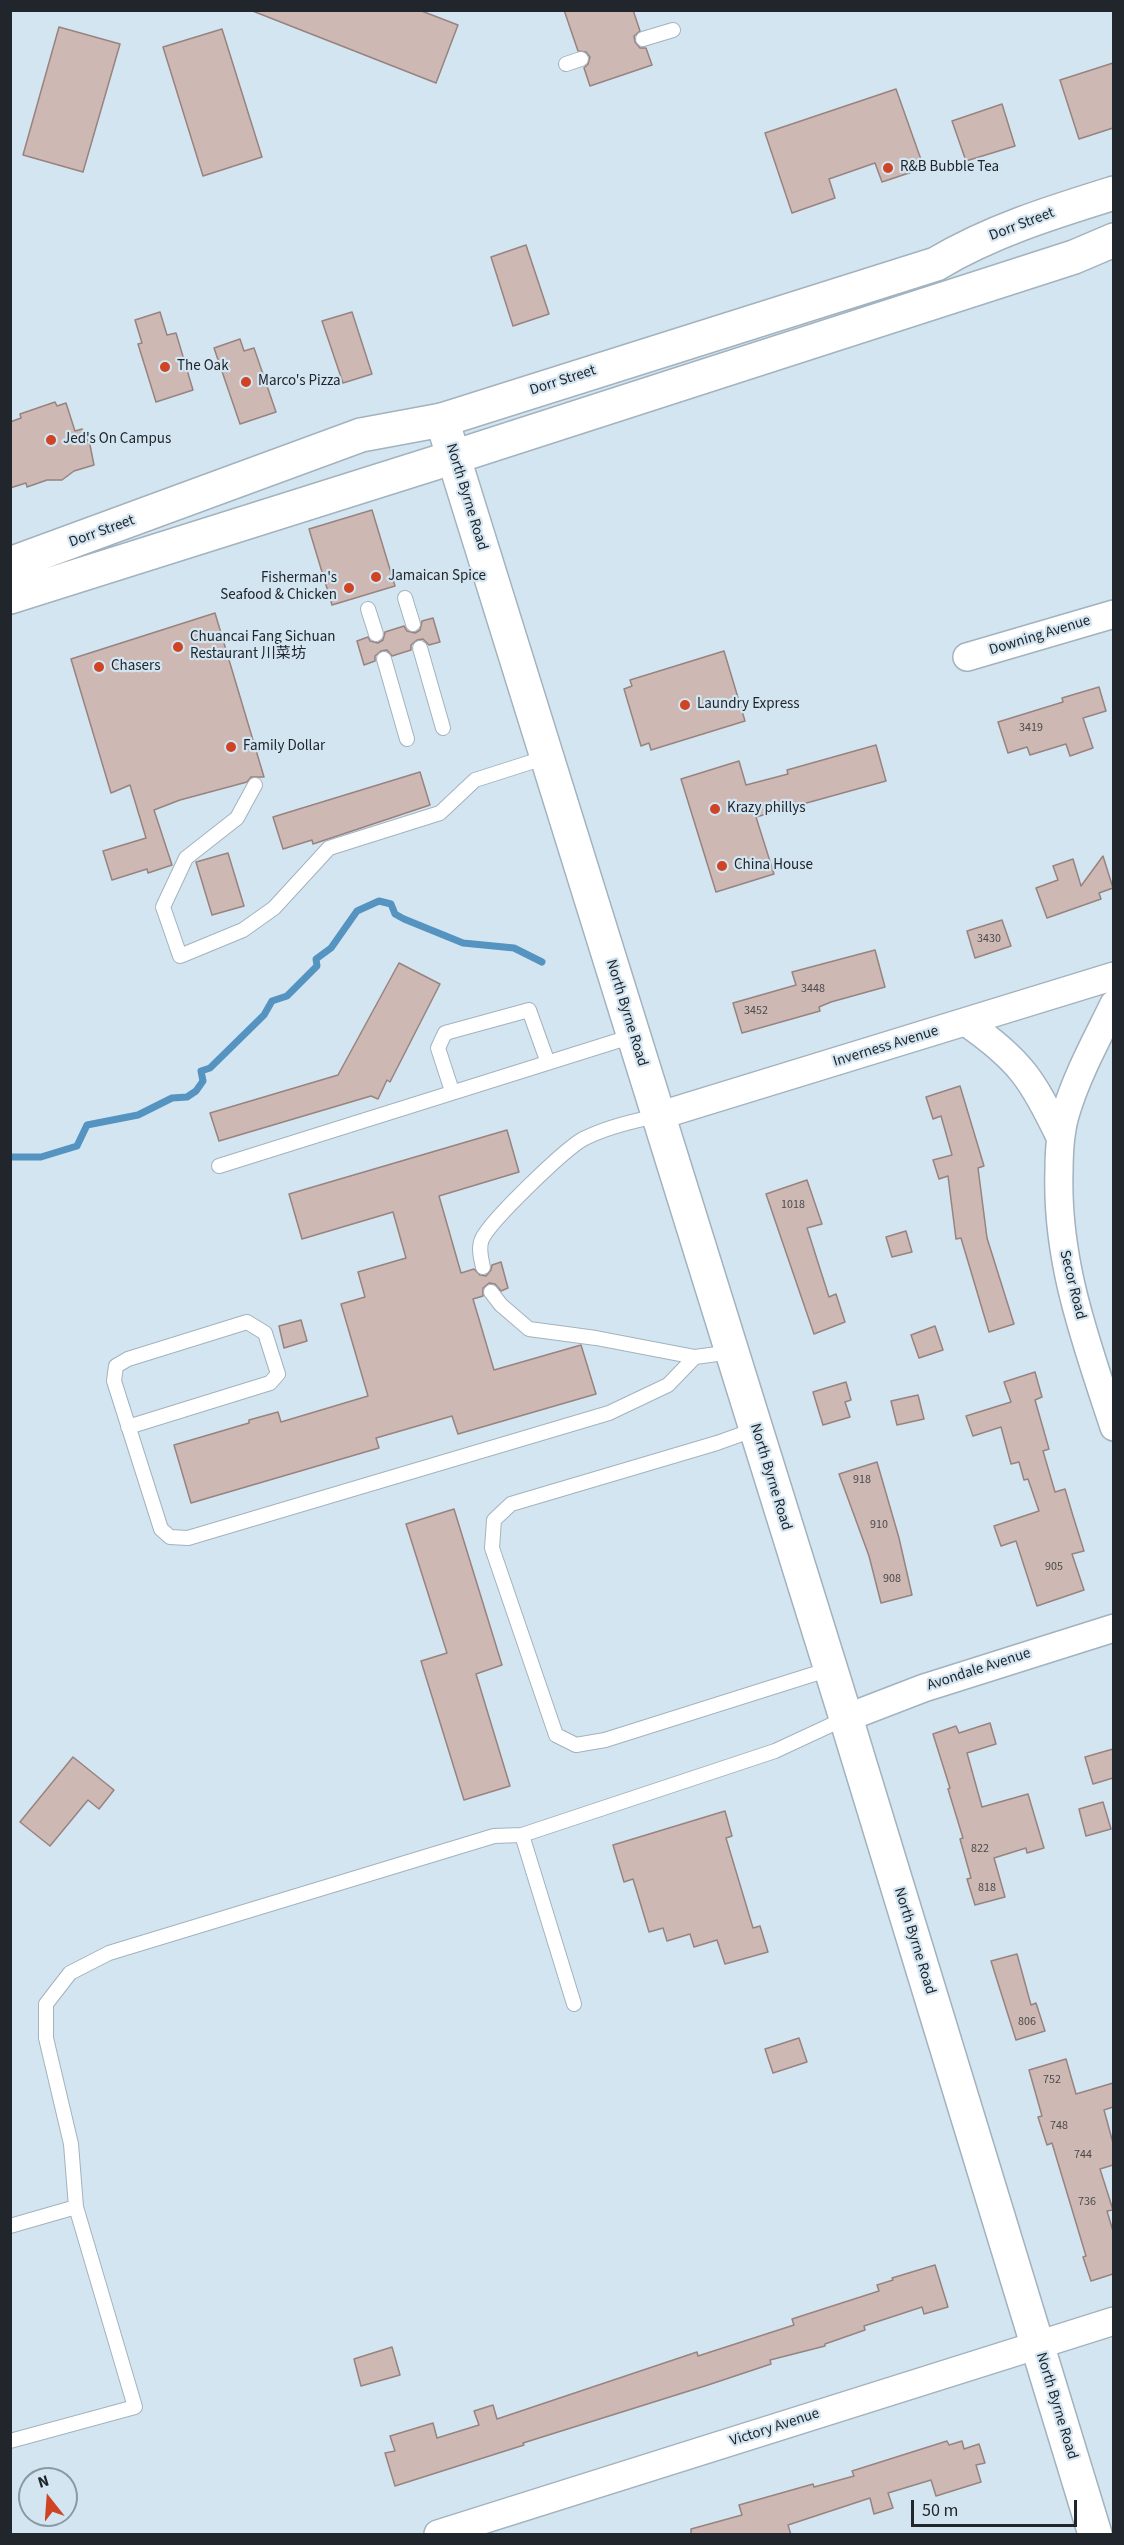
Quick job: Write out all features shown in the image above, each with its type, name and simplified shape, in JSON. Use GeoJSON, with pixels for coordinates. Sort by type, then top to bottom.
{"type":"FeatureCollection","features":[{"type":"Feature","properties":{"kind":"main road","name":"Dorr Street"},"geometry":{"type":"LineString","coordinates":[[19,577],[131,521],[240,478],[361,435],[442,420],[936,264],[961,249],[1030,220],[1113,193]]}},
{"type":"Feature","properties":{"kind":"main road","name":"Dorr Street"},"geometry":{"type":"LineString","coordinates":[[19,577],[454,457],[1074,257],[1113,240]]}},
{"type":"Feature","properties":{"kind":"main road","name":"North Byrne Road"},"geometry":{"type":"LineString","coordinates":[[442,420],[831,1669],[1095,2535]]}},
{"type":"Feature","properties":{"kind":"street","name":"Downing Avenue"},"geometry":{"type":"LineString","coordinates":[[967,657],[1113,614]]}},
{"type":"Feature","properties":{"kind":"street","name":"Inverness Avenue"},"geometry":{"type":"LineString","coordinates":[[658,1116],[967,1023],[1113,976]]}},
{"type":"Feature","properties":{"kind":"street","name":"Secor Road"},"geometry":{"type":"LineString","coordinates":[[1113,1004],[1073,1091],[1060,1137],[1058,1201],[1061,1241],[1088,1349],[1113,1427]]}},
{"type":"Feature","properties":{"kind":"street","name":"Secor Road"},"geometry":{"type":"LineString","coordinates":[[967,1023],[995,1043],[1025,1073],[1039,1093],[1060,1137]]}},
{"type":"Feature","properties":{"kind":"street","name":"Avondale Avenue"},"geometry":{"type":"LineString","coordinates":[[846,1718],[924,1688],[1113,1628]]}},
{"type":"Feature","properties":{"kind":"street","name":"Victory Avenue"},"geometry":{"type":"LineString","coordinates":[[438,2535],[1113,2321]]}},
{"type":"Feature","properties":{"kind":"lane"},"geometry":{"type":"LineString","coordinates":[[643,39],[673,30]]}},
{"type":"Feature","properties":{"kind":"lane"},"geometry":{"type":"LineString","coordinates":[[566,64],[581,59]]}},
{"type":"Feature","properties":{"kind":"lane"},"geometry":{"type":"LineString","coordinates":[[405,597],[413,624]]}},
{"type":"Feature","properties":{"kind":"lane"},"geometry":{"type":"LineString","coordinates":[[368,609],[376,634]]}},
{"type":"Feature","properties":{"kind":"lane"},"geometry":{"type":"LineString","coordinates":[[420,648],[443,728]]}},
{"type":"Feature","properties":{"kind":"lane"},"geometry":{"type":"LineString","coordinates":[[384,658],[407,739]]}},
{"type":"Feature","properties":{"kind":"lane"},"geometry":{"type":"LineString","coordinates":[[255,785],[237,818],[186,858],[163,907],[180,956],[243,930],[274,908],[328,848],[440,813],[475,780],[547,757]]}},
{"type":"Feature","properties":{"kind":"lane"},"geometry":{"type":"LineString","coordinates":[[452,1091],[438,1048],[445,1033],[529,1010],[548,1063]]}},
{"type":"Feature","properties":{"kind":"lane"},"geometry":{"type":"LineString","coordinates":[[219,1166],[633,1036]]}},
{"type":"Feature","properties":{"kind":"lane"},"geometry":{"type":"LineString","coordinates":[[483,1267],[480,1249],[482,1240],[492,1225],[567,1150],[584,1139],[623,1123],[658,1116]]}},
{"type":"Feature","properties":{"kind":"lane"},"geometry":{"type":"LineString","coordinates":[[491,1292],[501,1305],[529,1329],[596,1338],[695,1357],[732,1352]]}},
{"type":"Feature","properties":{"kind":"lane"},"geometry":{"type":"LineString","coordinates":[[128,1427],[270,1383],[278,1374],[265,1333],[248,1322],[128,1359],[116,1366],[114,1381],[128,1427],[160,1529],[170,1537],[188,1538],[609,1413],[668,1385],[695,1357]]}},
{"type":"Feature","properties":{"kind":"lane"},"geometry":{"type":"LineString","coordinates":[[756,1429],[717,1443],[511,1504],[494,1520],[492,1548],[556,1735],[576,1745],[605,1740],[831,1669]]}},
{"type":"Feature","properties":{"kind":"lane"},"geometry":{"type":"LineString","coordinates":[[10,2441],[135,2407],[76,2207],[72,2144],[46,2038],[46,2004],[70,1973],[110,1953],[494,1836],[522,1835],[775,1751],[846,1718]]}},
{"type":"Feature","properties":{"kind":"lane"},"geometry":{"type":"LineString","coordinates":[[522,1835],[574,2004]]}},
{"type":"Feature","properties":{"kind":"lane"},"geometry":{"type":"LineString","coordinates":[[10,2226],[76,2207]]}},
{"type":"Feature","properties":{"kind":"building"},"geometry":{"type":"Polygon","coordinates":[[[250,10],[419,10],[458,25],[436,83],[250,10]]]}},
{"type":"Feature","properties":{"kind":"building"},"geometry":{"type":"Polygon","coordinates":[[[564,10],[633,10],[640,31],[634,36],[635,42],[640,48],[646,48],[652,65],[590,86],[584,68],[590,57],[586,52],[578,51],[564,10]]]}},
{"type":"Feature","properties":{"kind":"building"},"geometry":{"type":"Polygon","coordinates":[[[59,27],[120,44],[83,172],[23,155],[59,27]]]}},
{"type":"Feature","properties":{"kind":"building"},"geometry":{"type":"Polygon","coordinates":[[[222,29],[262,157],[203,176],[163,47],[222,29]]]}},
{"type":"Feature","properties":{"kind":"building"},"geometry":{"type":"Polygon","coordinates":[[[1113,63],[1113,128],[1079,139],[1060,80],[1113,63]]]}},
{"type":"Feature","properties":{"kind":"building"},"geometry":{"type":"Polygon","coordinates":[[[896,89],[924,168],[882,182],[875,163],[829,179],[835,198],[792,213],[765,133],[896,89]]]}},
{"type":"Feature","properties":{"kind":"building"},"geometry":{"type":"Polygon","coordinates":[[[1002,104],[1015,146],[966,161],[952,121],[1002,104]]]}},
{"type":"Feature","properties":{"kind":"building"},"geometry":{"type":"Polygon","coordinates":[[[526,245],[549,314],[513,326],[491,257],[526,245]]]}},
{"type":"Feature","properties":{"kind":"building","name":"The Oak"},"geometry":{"type":"Polygon","coordinates":[[[160,312],[167,335],[176,333],[193,390],[156,402],[138,344],[142,343],[135,320],[160,312]]]}},
{"type":"Feature","properties":{"kind":"building"},"geometry":{"type":"Polygon","coordinates":[[[352,312],[372,374],[343,383],[322,321],[352,312]]]}},
{"type":"Feature","properties":{"kind":"building","name":"Marco's Pizza"},"geometry":{"type":"Polygon","coordinates":[[[240,339],[244,351],[254,348],[276,412],[240,424],[214,348],[240,339]]]}},
{"type":"Feature","properties":{"kind":"building"},"geometry":{"type":"Polygon","coordinates":[[[55,402],[57,406],[66,403],[75,431],[82,429],[90,445],[94,465],[74,471],[62,480],[47,480],[27,487],[26,483],[10,488],[10,422],[21,418],[20,414],[55,402]]]}},
{"type":"Feature","properties":{"kind":"building"},"geometry":{"type":"Polygon","coordinates":[[[372,510],[395,586],[332,605],[309,529],[372,510]]]}},
{"type":"Feature","properties":{"kind":"building"},"geometry":{"type":"Polygon","coordinates":[[[215,613],[264,777],[251,777],[247,782],[180,800],[154,810],[172,865],[148,873],[147,869],[112,880],[103,851],[146,838],[130,785],[111,793],[71,659],[215,613]]]}},
{"type":"Feature","properties":{"kind":"building"},"geometry":{"type":"Polygon","coordinates":[[[433,618],[440,642],[429,645],[423,639],[417,640],[411,645],[411,650],[392,656],[387,650],[381,651],[375,656],[375,661],[364,665],[357,641],[368,637],[370,641],[378,643],[383,640],[385,632],[404,626],[407,631],[415,633],[420,630],[422,621],[433,618]]]}},
{"type":"Feature","properties":{"kind":"building","name":"Laundry Express"},"geometry":{"type":"Polygon","coordinates":[[[724,651],[745,721],[651,750],[649,743],[641,746],[624,689],[632,686],[630,680],[724,651]]]}},
{"type":"Feature","properties":{"kind":"building"},"geometry":{"type":"Polygon","coordinates":[[[1099,687],[1106,711],[1083,718],[1093,748],[1070,756],[1066,744],[1030,755],[1027,747],[1008,753],[998,722],[1063,702],[1062,698],[1099,687]]]}},
{"type":"Feature","properties":{"kind":"building"},"geometry":{"type":"Polygon","coordinates":[[[876,745],[886,781],[756,817],[774,874],[716,892],[681,779],[739,761],[746,785],[788,774],[787,770],[876,745]]]}},
{"type":"Feature","properties":{"kind":"building"},"geometry":{"type":"Polygon","coordinates":[[[420,772],[430,805],[313,844],[312,840],[283,849],[273,817],[420,772]]]}},
{"type":"Feature","properties":{"kind":"building"},"geometry":{"type":"Polygon","coordinates":[[[228,853],[244,906],[212,915],[196,862],[228,853]]]}},
{"type":"Feature","properties":{"kind":"building"},"geometry":{"type":"Polygon","coordinates":[[[1103,856],[1113,888],[1099,893],[1101,899],[1047,918],[1036,888],[1058,880],[1053,866],[1073,859],[1081,886],[1103,856]]]}},
{"type":"Feature","properties":{"kind":"building"},"geometry":{"type":"Polygon","coordinates":[[[1002,920],[1011,946],[975,958],[967,931],[1002,920]]]}},
{"type":"Feature","properties":{"kind":"building"},"geometry":{"type":"Polygon","coordinates":[[[875,950],[885,987],[831,1002],[819,1007],[820,1011],[742,1033],[733,1003],[796,985],[792,972],[875,950]]]}},
{"type":"Feature","properties":{"kind":"building"},"geometry":{"type":"Polygon","coordinates":[[[399,963],[440,984],[390,1082],[387,1080],[378,1099],[371,1096],[219,1141],[210,1113],[338,1075],[399,963]]]}},
{"type":"Feature","properties":{"kind":"building"},"geometry":{"type":"Polygon","coordinates":[[[960,1086],[984,1166],[978,1168],[987,1238],[1014,1324],[989,1332],[961,1238],[956,1239],[948,1176],[939,1179],[933,1160],[952,1155],[941,1116],[933,1119],[926,1097],[960,1086]]]}},
{"type":"Feature","properties":{"kind":"building"},"geometry":{"type":"Polygon","coordinates":[[[507,1130],[519,1172],[439,1196],[461,1273],[474,1269],[480,1275],[486,1276],[492,1265],[501,1262],[508,1288],[501,1291],[495,1284],[489,1283],[483,1288],[483,1296],[473,1299],[494,1370],[581,1345],[596,1394],[458,1434],[452,1416],[376,1438],[379,1448],[191,1503],[174,1445],[278,1412],[281,1422],[368,1396],[341,1304],[365,1297],[358,1272],[406,1258],[393,1212],[302,1239],[289,1194],[507,1130]]]}},
{"type":"Feature","properties":{"kind":"building"},"geometry":{"type":"Polygon","coordinates":[[[807,1180],[822,1224],[807,1228],[829,1297],[836,1294],[845,1322],[814,1334],[766,1194],[807,1180]]]}},
{"type":"Feature","properties":{"kind":"building"},"geometry":{"type":"Polygon","coordinates":[[[906,1231],[912,1252],[892,1257],[886,1237],[906,1231]]]}},
{"type":"Feature","properties":{"kind":"building"},"geometry":{"type":"Polygon","coordinates":[[[301,1320],[307,1341],[284,1348],[279,1326],[301,1320]]]}},
{"type":"Feature","properties":{"kind":"building"},"geometry":{"type":"Polygon","coordinates":[[[935,1326],[943,1350],[919,1358],[911,1335],[935,1326]]]}},
{"type":"Feature","properties":{"kind":"building"},"geometry":{"type":"Polygon","coordinates":[[[1035,1372],[1042,1397],[1035,1400],[1049,1449],[1043,1451],[1055,1492],[1065,1489],[1084,1551],[1072,1554],[1084,1590],[1037,1606],[1016,1541],[1001,1546],[994,1526],[1039,1511],[1028,1479],[1024,1480],[1019,1462],[1011,1464],[1001,1427],[973,1436],[966,1416],[1011,1402],[1004,1382],[1035,1372]]]}},
{"type":"Feature","properties":{"kind":"building"},"geometry":{"type":"Polygon","coordinates":[[[846,1382],[851,1400],[845,1402],[850,1417],[823,1425],[813,1392],[846,1382]]]}},
{"type":"Feature","properties":{"kind":"building"},"geometry":{"type":"Polygon","coordinates":[[[918,1395],[924,1419],[897,1425],[891,1401],[918,1395]]]}},
{"type":"Feature","properties":{"kind":"building"},"geometry":{"type":"Polygon","coordinates":[[[877,1462],[899,1538],[912,1595],[881,1603],[869,1556],[839,1474],[877,1462]]]}},
{"type":"Feature","properties":{"kind":"building"},"geometry":{"type":"Polygon","coordinates":[[[454,1509],[502,1665],[476,1674],[510,1786],[464,1800],[421,1661],[447,1653],[406,1524],[454,1509]]]}},
{"type":"Feature","properties":{"kind":"building"},"geometry":{"type":"Polygon","coordinates":[[[990,1723],[996,1744],[967,1753],[982,1807],[1028,1794],[1044,1848],[1027,1853],[1026,1848],[994,1858],[1005,1897],[975,1905],[967,1879],[971,1878],[960,1839],[963,1838],[933,1734],[956,1726],[959,1733],[990,1723]]]}},
{"type":"Feature","properties":{"kind":"building"},"geometry":{"type":"Polygon","coordinates":[[[1113,1749],[1113,1778],[1093,1784],[1085,1757],[1113,1749]]]}},
{"type":"Feature","properties":{"kind":"building"},"geometry":{"type":"Polygon","coordinates":[[[73,1757],[114,1790],[99,1809],[88,1800],[50,1846],[20,1822],[73,1757]]]}},
{"type":"Feature","properties":{"kind":"building"},"geometry":{"type":"Polygon","coordinates":[[[1103,1802],[1111,1829],[1086,1836],[1079,1809],[1103,1802]]]}},
{"type":"Feature","properties":{"kind":"building"},"geometry":{"type":"Polygon","coordinates":[[[725,1811],[732,1836],[726,1838],[753,1928],[760,1926],[768,1952],[725,1964],[717,1940],[694,1947],[690,1934],[667,1941],[663,1928],[649,1932],[633,1879],[624,1882],[613,1845],[725,1811]]]}},
{"type":"Feature","properties":{"kind":"building"},"geometry":{"type":"Polygon","coordinates":[[[1017,1954],[1031,2005],[1036,2003],[1045,2031],[1016,2040],[991,1961],[1017,1954]]]}},
{"type":"Feature","properties":{"kind":"building"},"geometry":{"type":"Polygon","coordinates":[[[799,2038],[807,2062],[773,2073],[765,2049],[799,2038]]]}},
{"type":"Feature","properties":{"kind":"building"},"geometry":{"type":"Polygon","coordinates":[[[1066,2059],[1076,2094],[1113,2083],[1113,2107],[1104,2110],[1113,2143],[1113,2165],[1100,2169],[1113,2210],[1107,2211],[1113,2231],[1113,2274],[1091,2281],[1083,2257],[1086,2256],[1052,2143],[1047,2145],[1038,2117],[1042,2116],[1029,2070],[1066,2059]]]}},
{"type":"Feature","properties":{"kind":"building"},"geometry":{"type":"Polygon","coordinates":[[[935,2265],[948,2307],[924,2314],[922,2307],[864,2326],[865,2330],[825,2344],[825,2346],[770,2360],[771,2364],[395,2486],[385,2453],[395,2451],[390,2436],[433,2423],[437,2438],[479,2425],[474,2411],[493,2405],[497,2419],[697,2352],[698,2356],[794,2325],[792,2319],[879,2291],[877,2285],[893,2280],[892,2278],[935,2265]]]}},
{"type":"Feature","properties":{"kind":"building"},"geometry":{"type":"Polygon","coordinates":[[[392,2347],[400,2375],[361,2386],[354,2359],[392,2347]]]}},
{"type":"Feature","properties":{"kind":"building"},"geometry":{"type":"Polygon","coordinates":[[[947,2441],[949,2445],[962,2441],[964,2449],[979,2444],[985,2463],[976,2465],[981,2482],[936,2496],[931,2480],[888,2493],[893,2508],[874,2514],[870,2498],[788,2525],[791,2535],[691,2535],[691,2529],[742,2515],[739,2505],[813,2484],[814,2487],[854,2476],[852,2471],[947,2441]]]}},
{"type":"Feature","properties":{"kind":"waterway"},"geometry":{"type":"LineString","coordinates":[[10,1157],[41,1157],[77,1146],[87,1125],[138,1115],[172,1098],[187,1097],[196,1091],[203,1081],[201,1071],[210,1068],[264,1015],[272,1001],[287,996],[317,966],[316,959],[331,948],[357,911],[379,901],[391,904],[395,914],[404,919],[463,943],[514,948],[542,962]]}},
{"type":"Feature","properties":{"kind":"place","name":"R&B Bubble Tea"},"geometry":{"type":"Point","coordinates":[888,168]}},
{"type":"Feature","properties":{"kind":"place","name":"The Oak"},"geometry":{"type":"Point","coordinates":[165,367]}},
{"type":"Feature","properties":{"kind":"place","name":"Marco's Pizza"},"geometry":{"type":"Point","coordinates":[246,382]}},
{"type":"Feature","properties":{"kind":"place","name":"Jed's On Campus"},"geometry":{"type":"Point","coordinates":[51,440]}},
{"type":"Feature","properties":{"kind":"place","name":"Jamaican Spice"},"geometry":{"type":"Point","coordinates":[376,577]}},
{"type":"Feature","properties":{"kind":"place","name":"Fisherman's Seafood & Chicken"},"geometry":{"type":"Point","coordinates":[349,588]}},
{"type":"Feature","properties":{"kind":"place","name":"Chuancai Fang Sichuan Restaurant 川菜坊"},"geometry":{"type":"Point","coordinates":[178,647]}},
{"type":"Feature","properties":{"kind":"place","name":"Chasers"},"geometry":{"type":"Point","coordinates":[99,667]}},
{"type":"Feature","properties":{"kind":"place","name":"Laundry Express"},"geometry":{"type":"Point","coordinates":[685,705]}},
{"type":"Feature","properties":{"kind":"place","name":"Family Dollar"},"geometry":{"type":"Point","coordinates":[231,747]}},
{"type":"Feature","properties":{"kind":"place","name":"Krazy phillys"},"geometry":{"type":"Point","coordinates":[715,809]}},
{"type":"Feature","properties":{"kind":"place","name":"China House"},"geometry":{"type":"Point","coordinates":[722,866]}}]}
